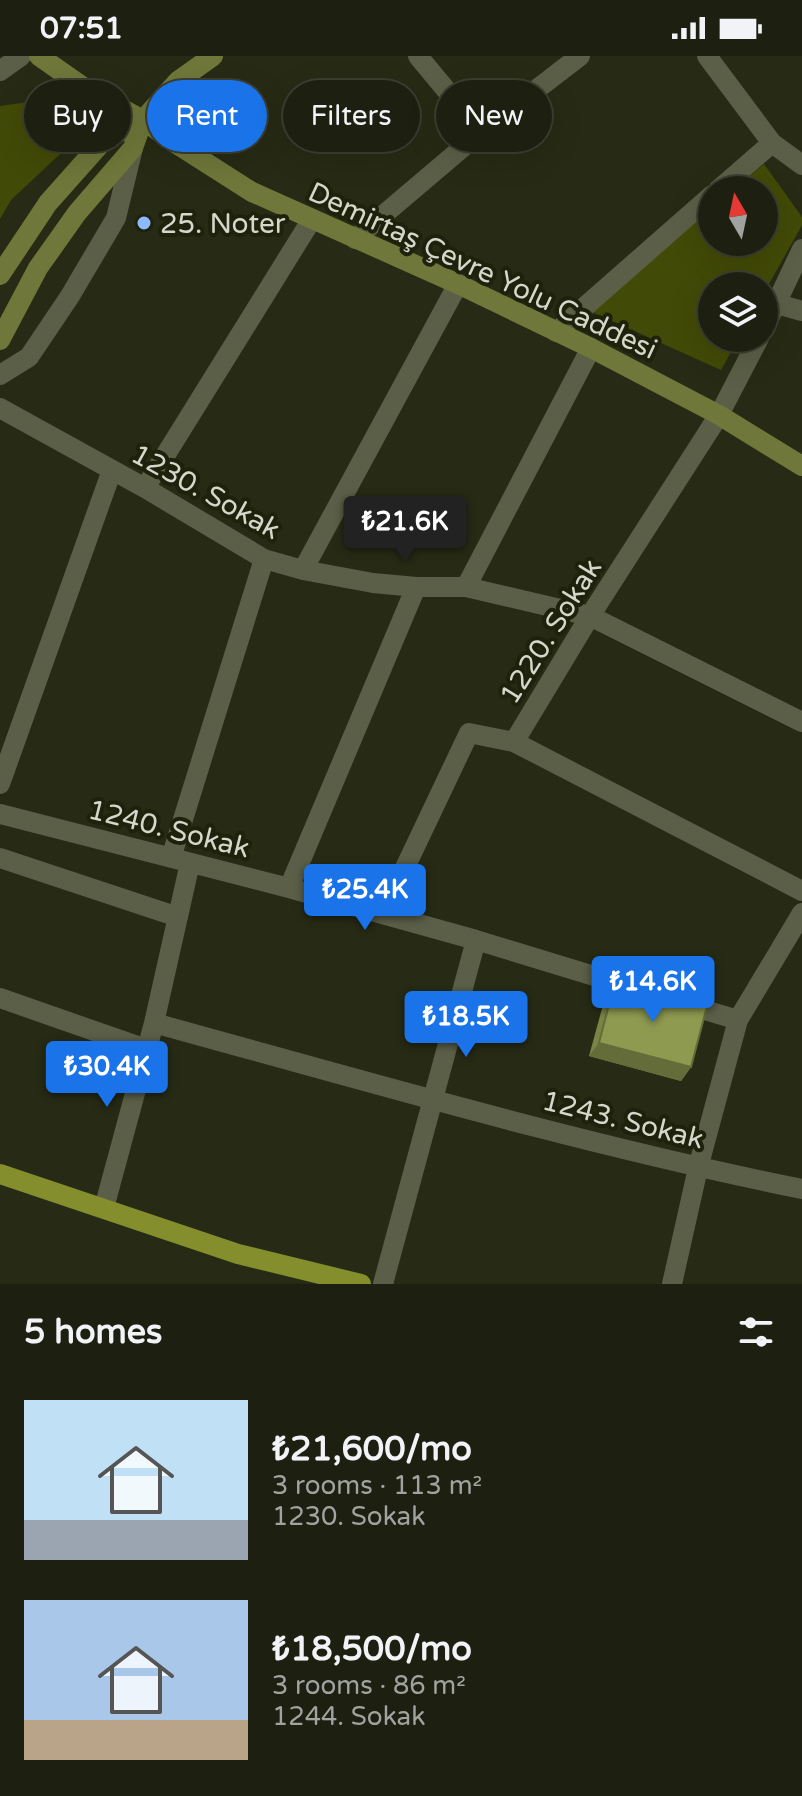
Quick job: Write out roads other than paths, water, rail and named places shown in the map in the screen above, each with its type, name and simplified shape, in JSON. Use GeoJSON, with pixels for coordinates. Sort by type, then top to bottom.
{"type":"FeatureCollection","features":[{"type":"Feature","properties":{"kind":"main road","name":"Demirtaş Çevre Yolu Caddesi"},"geometry":{"type":"LineString","coordinates":[[39,56],[86,89],[143,120],[252,192],[458,284],[591,348],[719,415],[802,466]]}},
{"type":"Feature","properties":{"kind":"main road"},"geometry":{"type":"LineString","coordinates":[[0,275],[48,203],[104,140],[143,120],[178,81],[213,56]]}},
{"type":"Feature","properties":{"kind":"main road"},"geometry":{"type":"LineString","coordinates":[[0,340],[38,268],[77,213],[133,148],[143,120]]}},
{"type":"Feature","properties":{"kind":"main road"},"geometry":{"type":"LineString","coordinates":[[0,1174],[238,1254],[361,1284]]}},
{"type":"Feature","properties":{"kind":"street"},"geometry":{"type":"LineString","coordinates":[[0,71],[21,56]]}},
{"type":"Feature","properties":{"kind":"street"},"geometry":{"type":"LineString","coordinates":[[418,56],[438,80]]}},
{"type":"Feature","properties":{"kind":"street"},"geometry":{"type":"LineString","coordinates":[[549,80],[580,56]]}},
{"type":"Feature","properties":{"kind":"street"},"geometry":{"type":"LineString","coordinates":[[707,56],[772,143],[802,165]]}},
{"type":"Feature","properties":{"kind":"street"},"geometry":{"type":"LineString","coordinates":[[734,176],[772,143]]}},
{"type":"Feature","properties":{"kind":"street"},"geometry":{"type":"LineString","coordinates":[[0,375],[29,357],[116,218],[133,148]]}},
{"type":"Feature","properties":{"kind":"street"},"geometry":{"type":"LineString","coordinates":[[355,239],[457,152]]}},
{"type":"Feature","properties":{"kind":"street"},"geometry":{"type":"LineString","coordinates":[[556,332],[698,207]]}},
{"type":"Feature","properties":{"kind":"street"},"geometry":{"type":"LineString","coordinates":[[145,488],[312,219]]}},
{"type":"Feature","properties":{"kind":"street"},"geometry":{"type":"LineString","coordinates":[[778,302],[802,249]]}},
{"type":"Feature","properties":{"kind":"street"},"geometry":{"type":"LineString","coordinates":[[303,570],[458,284]]}},
{"type":"Feature","properties":{"kind":"street"},"geometry":{"type":"LineString","coordinates":[[778,304],[802,311]]}},
{"type":"Feature","properties":{"kind":"street"},"geometry":{"type":"LineString","coordinates":[[466,587],[591,348]]}},
{"type":"Feature","properties":{"kind":"street","name":"1220. Sokak"},"geometry":{"type":"LineString","coordinates":[[383,914],[469,733],[514,742],[590,616],[719,415],[752,352]]}},
{"type":"Feature","properties":{"kind":"street","name":"1230. Sokak"},"geometry":{"type":"LineString","coordinates":[[0,408],[145,488],[264,559],[373,583],[466,587],[590,616],[802,722]]}},
{"type":"Feature","properties":{"kind":"street"},"geometry":{"type":"LineString","coordinates":[[0,784],[112,470]]}},
{"type":"Feature","properties":{"kind":"street"},"geometry":{"type":"LineString","coordinates":[[104,1208],[154,1023],[178,917],[181,860],[264,559]]}},
{"type":"Feature","properties":{"kind":"street"},"geometry":{"type":"LineString","coordinates":[[289,888],[416,587]]}},
{"type":"Feature","properties":{"kind":"street"},"geometry":{"type":"LineString","coordinates":[[514,742],[802,891]]}},
{"type":"Feature","properties":{"kind":"street","name":"1240. Sokak"},"geometry":{"type":"LineString","coordinates":[[0,814],[383,914],[738,1020]]}},
{"type":"Feature","properties":{"kind":"street"},"geometry":{"type":"LineString","coordinates":[[0,858],[178,917]]}},
{"type":"Feature","properties":{"kind":"street"},"geometry":{"type":"LineString","coordinates":[[672,1284],[698,1168],[738,1020],[802,913]]}},
{"type":"Feature","properties":{"kind":"street"},"geometry":{"type":"LineString","coordinates":[[383,1284],[476,940]]}},
{"type":"Feature","properties":{"kind":"street"},"geometry":{"type":"LineString","coordinates":[[0,998],[146,1049]]}},
{"type":"Feature","properties":{"kind":"street","name":"1243. Sokak"},"geometry":{"type":"LineString","coordinates":[[154,1023],[698,1168],[802,1189]]}},
{"type":"Feature","properties":{"kind":"place","name":"25. Noter"},"geometry":{"type":"Point","coordinates":[144,223]}}]}
